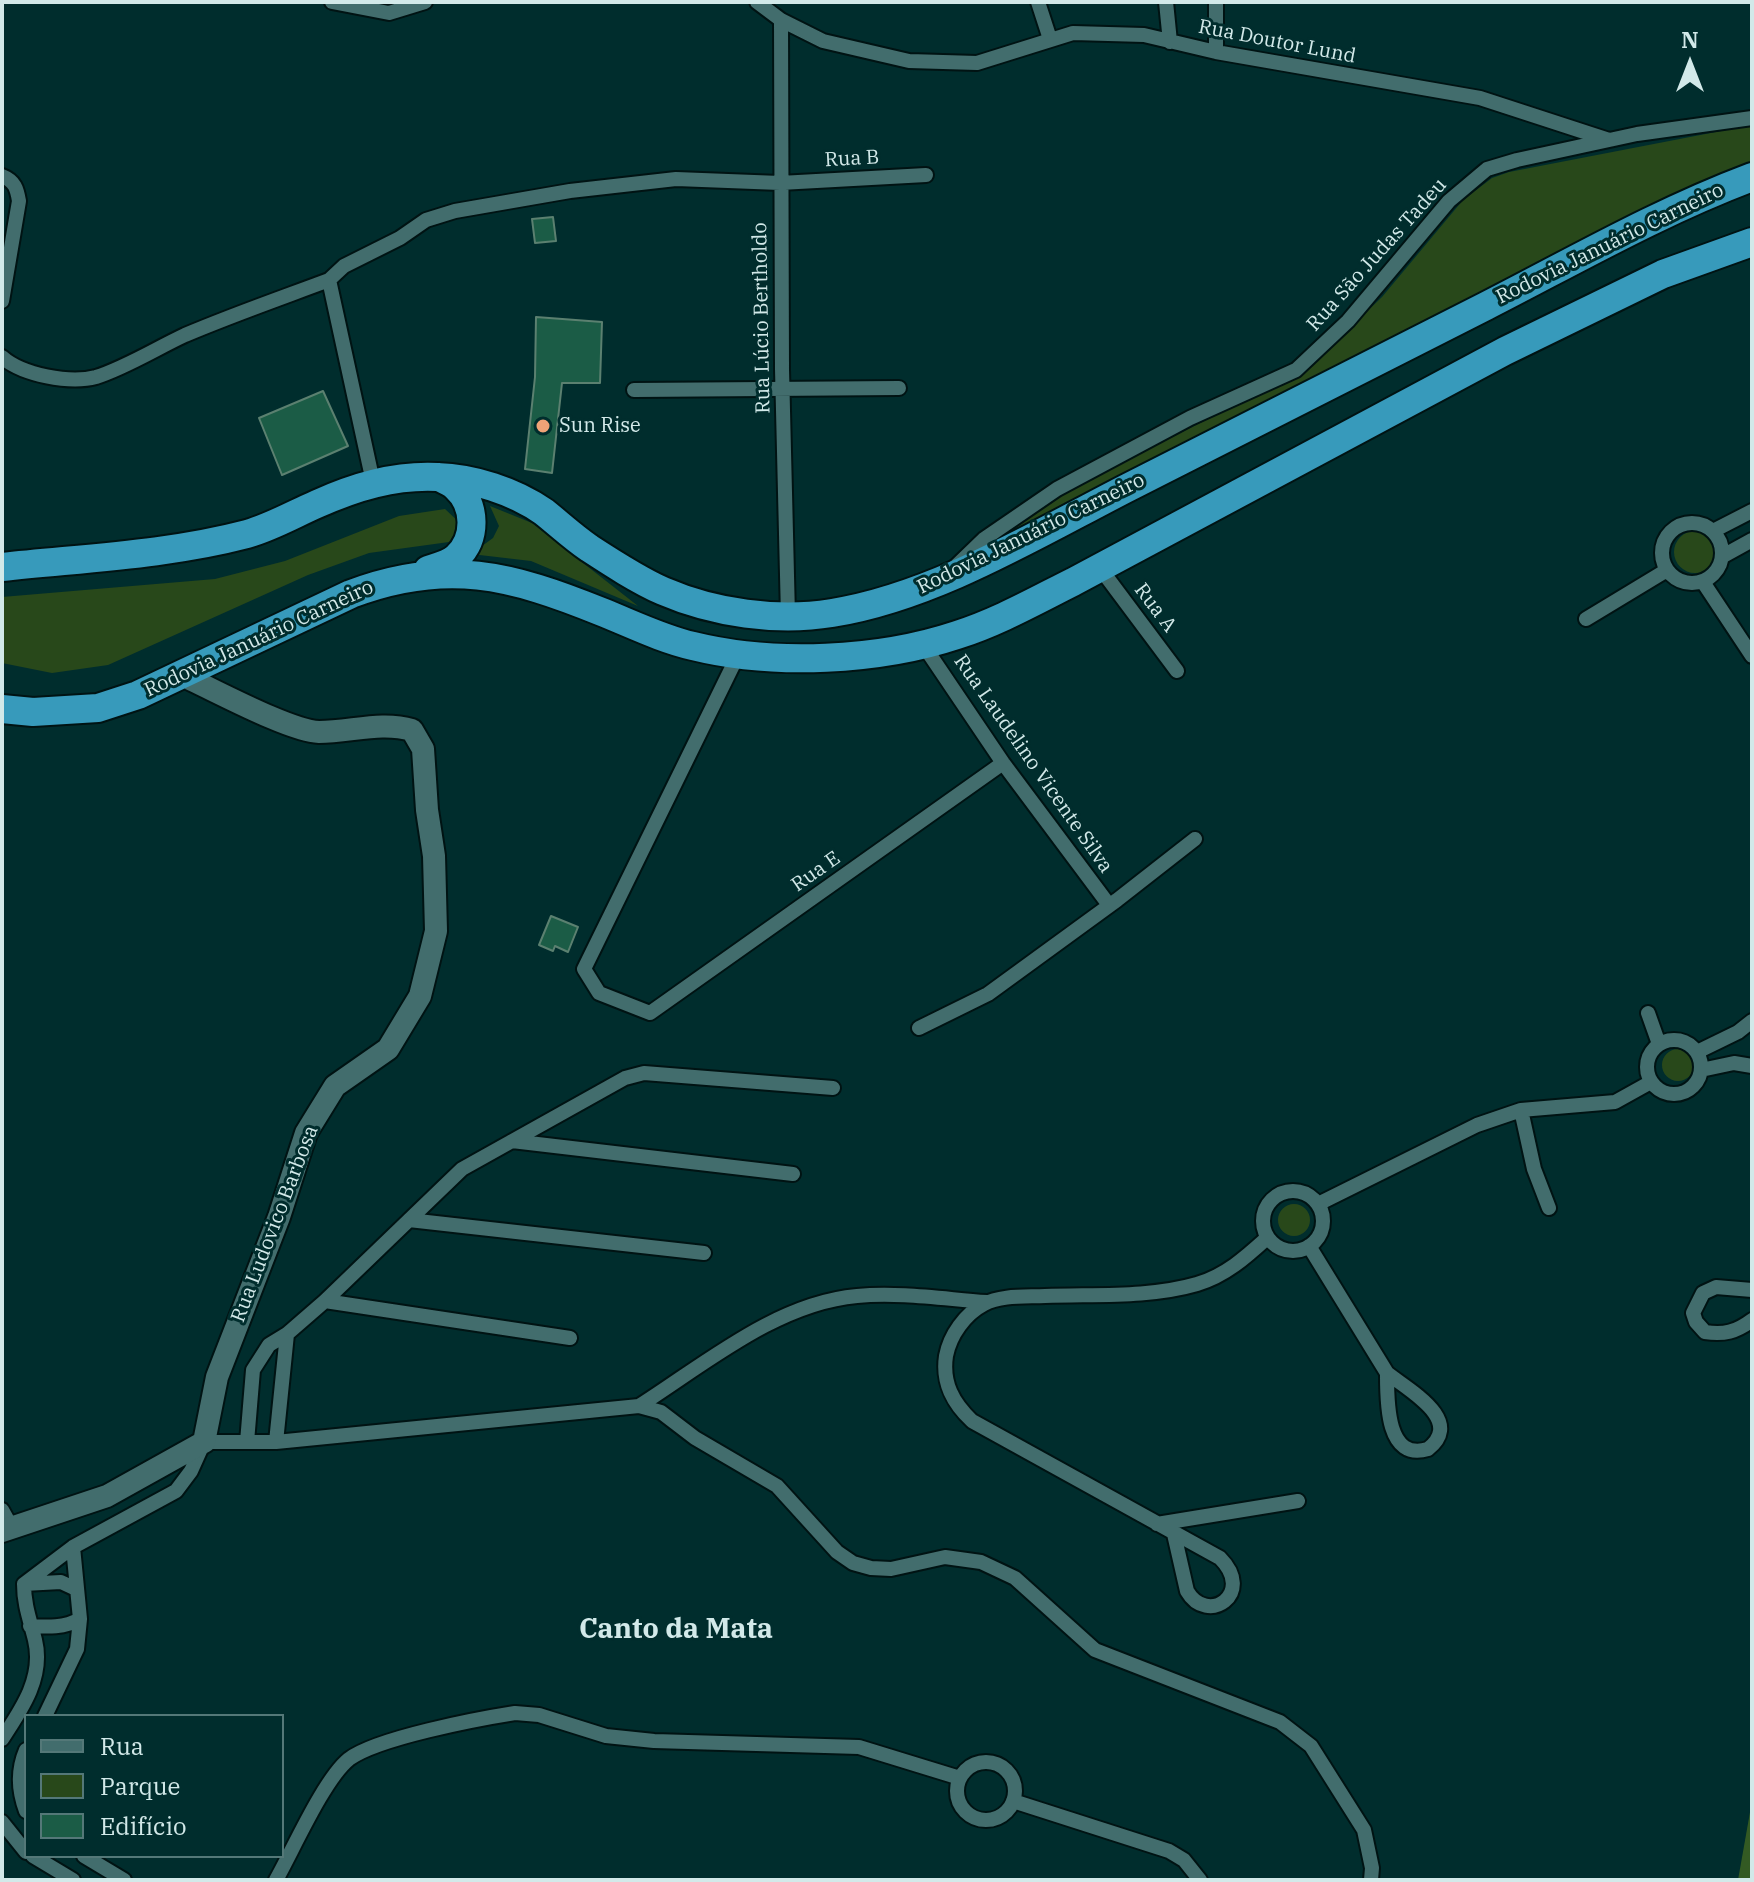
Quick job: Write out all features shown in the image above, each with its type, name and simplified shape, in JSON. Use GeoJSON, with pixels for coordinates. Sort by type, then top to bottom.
{"type":"FeatureCollection","features":[{"type":"Feature","properties":{"kind":"highway","name":"Rodovia Januário Carneiro"},"geometry":{"type":"LineString","coordinates":[[2,567],[158,552],[208,544],[263,530],[322,501],[373,482],[438,476],[474,482],[510,493],[539,509],[586,546],[662,590],[700,603],[747,614],[788,616],[856,609],[945,579],[1345,378],[1583,253],[1685,203],[1752,177]]}},
{"type":"Feature","properties":{"kind":"highway","name":"Rodovia Januário Carneiro"},"geometry":{"type":"LineString","coordinates":[[2,709],[33,712],[98,708],[138,695],[187,673],[351,594],[381,582],[416,575],[469,573],[530,585],[658,635],[694,646],[739,653],[827,657],[924,646],[1002,617],[1100,568],[1505,351],[1663,274],[1752,242]]}},
{"type":"Feature","properties":{"kind":"highway"},"geometry":{"type":"LineString","coordinates":[[416,575],[456,558],[468,542],[472,522],[468,502],[456,486],[438,476]]}},
{"type":"Feature","properties":{"kind":"street"},"geometry":{"type":"LineString","coordinates":[[332,2],[389,13],[425,2]]}},
{"type":"Feature","properties":{"kind":"street","name":"Rua Doutor Lund"},"geometry":{"type":"LineString","coordinates":[[757,2],[781,20],[823,41],[909,61],[977,63],[1073,33],[1144,35],[1216,52],[1480,98],[1609,140]]}},
{"type":"Feature","properties":{"kind":"street"},"geometry":{"type":"LineString","coordinates":[[1038,2],[1050,39]]}},
{"type":"Feature","properties":{"kind":"street"},"geometry":{"type":"LineString","coordinates":[[1166,2],[1170,42]]}},
{"type":"Feature","properties":{"kind":"street"},"geometry":{"type":"LineString","coordinates":[[1216,2],[1216,52]]}},
{"type":"Feature","properties":{"kind":"street","name":"Rua Lúcio Bertholdo"},"geometry":{"type":"LineString","coordinates":[[781,20],[780,183],[788,616]]}},
{"type":"Feature","properties":{"kind":"street","name":"Rua São Judas Tadeu"},"geometry":{"type":"LineString","coordinates":[[945,579],[984,539],[1057,489],[1190,418],[1296,370],[1348,321],[1449,201],[1487,169],[1637,134],[1752,118]]}},
{"type":"Feature","properties":{"kind":"street","name":"Rua B"},"geometry":{"type":"LineString","coordinates":[[2,357],[18,367],[40,374],[80,380],[97,377],[202,329],[329,280],[344,266],[400,238],[426,220],[455,211],[570,191],[676,179],[780,183],[926,175]]}},
{"type":"Feature","properties":{"kind":"street"},"geometry":{"type":"LineString","coordinates":[[2,176],[10,179],[17,188],[19,201],[2,301]]}},
{"type":"Feature","properties":{"kind":"street"},"geometry":{"type":"LineString","coordinates":[[329,280],[373,482]]}},
{"type":"Feature","properties":{"kind":"street"},"geometry":{"type":"LineString","coordinates":[[634,390],[899,388]]}},
{"type":"Feature","properties":{"kind":"street"},"geometry":{"type":"LineString","coordinates":[[1713,531],[1752,511]]}},
{"type":"Feature","properties":{"kind":"street"},"geometry":{"type":"LineString","coordinates":[[1723,556],[1721,543],[1713,531],[1695,523],[1675,528],[1666,538],[1662,550],[1667,570],[1683,582],[1703,582],[1714,574],[1723,556],[1752,540]]}},
{"type":"Feature","properties":{"kind":"street","name":"Rua A"},"geometry":{"type":"LineString","coordinates":[[1100,568],[1177,671]]}},
{"type":"Feature","properties":{"kind":"street"},"geometry":{"type":"LineString","coordinates":[[1586,619],[1667,570]]}},
{"type":"Feature","properties":{"kind":"street"},"geometry":{"type":"LineString","coordinates":[[1703,582],[1752,656]]}},
{"type":"Feature","properties":{"kind":"street","name":"Rua Laudelino Vicente Silva"},"geometry":{"type":"LineString","coordinates":[[924,646],[1003,763],[1109,905]]}},
{"type":"Feature","properties":{"kind":"street","name":"Rua E"},"geometry":{"type":"LineString","coordinates":[[739,653],[584,969],[599,993],[650,1013],[1003,763]]}},
{"type":"Feature","properties":{"kind":"street","name":"Rua Ludovico Barbosa"},"geometry":{"type":"LineString","coordinates":[[187,673],[192,680],[272,717],[316,732],[394,725],[412,730],[423,749],[434,856],[436,931],[420,996],[388,1049],[335,1086],[306,1133],[279,1217],[217,1377],[204,1442]]}},
{"type":"Feature","properties":{"kind":"street"},"geometry":{"type":"LineString","coordinates":[[919,1028],[988,994],[1195,839]]}},
{"type":"Feature","properties":{"kind":"street"},"geometry":{"type":"LineString","coordinates":[[1648,1013],[1659,1044]]}},
{"type":"Feature","properties":{"kind":"street"},"geometry":{"type":"LineString","coordinates":[[1697,1052],[1738,1032],[1752,1021]]}},
{"type":"Feature","properties":{"kind":"street"},"geometry":{"type":"LineString","coordinates":[[1677,1039],[1697,1052],[1701,1070],[1693,1086],[1677,1094],[1665,1093],[1651,1082],[1646,1064],[1650,1053],[1659,1044],[1677,1039]]}},
{"type":"Feature","properties":{"kind":"street"},"geometry":{"type":"LineString","coordinates":[[1701,1070],[1734,1063],[1752,1066]]}},
{"type":"Feature","properties":{"kind":"street"},"geometry":{"type":"LineString","coordinates":[[247,1442],[253,1370],[269,1345],[287,1334],[325,1301],[462,1169],[625,1078],[644,1073],[833,1088]]}},
{"type":"Feature","properties":{"kind":"street"},"geometry":{"type":"LineString","coordinates":[[1318,1204],[1477,1125],[1521,1110],[1615,1102],[1651,1082]]}},
{"type":"Feature","properties":{"kind":"street"},"geometry":{"type":"LineString","coordinates":[[1521,1110],[1534,1169],[1549,1208]]}},
{"type":"Feature","properties":{"kind":"street"},"geometry":{"type":"LineString","coordinates":[[512,1141],[793,1174]]}},
{"type":"Feature","properties":{"kind":"street"},"geometry":{"type":"LineString","coordinates":[[1296,1191],[1309,1195],[1318,1204],[1323,1217],[1322,1230],[1309,1246],[1290,1251],[1277,1247],[1267,1238],[1263,1225],[1264,1212],[1276,1196],[1296,1191]]}},
{"type":"Feature","properties":{"kind":"street"},"geometry":{"type":"LineString","coordinates":[[409,1220],[704,1253]]}},
{"type":"Feature","properties":{"kind":"street"},"geometry":{"type":"LineString","coordinates":[[639,1406],[768,1323],[819,1303],[857,1296],[986,1302],[1014,1297],[1156,1292],[1195,1285],[1220,1276],[1267,1238]]}},
{"type":"Feature","properties":{"kind":"street"},"geometry":{"type":"LineString","coordinates":[[1309,1246],[1387,1373],[1434,1410],[1441,1421],[1440,1437],[1428,1449],[1412,1451],[1394,1436],[1387,1400],[1387,1373]]}},
{"type":"Feature","properties":{"kind":"street"},"geometry":{"type":"LineString","coordinates":[[1752,1290],[1716,1287],[1703,1293],[1693,1313],[1705,1332],[1733,1332],[1752,1320]]}},
{"type":"Feature","properties":{"kind":"street"},"geometry":{"type":"LineString","coordinates":[[325,1301],[570,1338]]}},
{"type":"Feature","properties":{"kind":"street"},"geometry":{"type":"LineString","coordinates":[[986,1302],[957,1329],[948,1348],[946,1378],[957,1407],[972,1421],[1220,1558],[1229,1567],[1234,1579],[1226,1600],[1212,1606],[1190,1598],[1174,1534]]}},
{"type":"Feature","properties":{"kind":"street"},"geometry":{"type":"LineString","coordinates":[[276,1442],[287,1334]]}},
{"type":"Feature","properties":{"kind":"street"},"geometry":{"type":"LineString","coordinates":[[5,1523],[107,1496],[204,1442],[276,1442],[639,1406],[661,1412],[695,1438],[777,1486],[837,1552],[853,1563],[891,1569],[945,1557],[981,1562],[1015,1578],[1095,1650],[1280,1722],[1311,1746],[1364,1830],[1372,1868],[1371,1880]]}},
{"type":"Feature","properties":{"kind":"street"},"geometry":{"type":"LineString","coordinates":[[24,1584],[73,1547],[176,1491],[191,1471],[204,1442]]}},
{"type":"Feature","properties":{"kind":"street"},"geometry":{"type":"LineString","coordinates":[[1157,1524],[1298,1501]]}},
{"type":"Feature","properties":{"kind":"street"},"geometry":{"type":"LineString","coordinates":[[46,1714],[77,1649],[80,1619],[73,1547]]}},
{"type":"Feature","properties":{"kind":"street"},"geometry":{"type":"LineString","coordinates":[[24,1584],[61,1582],[76,1589]]}},
{"type":"Feature","properties":{"kind":"street"},"geometry":{"type":"LineString","coordinates":[[2,1739],[30,1692],[38,1663],[24,1605],[24,1584]]}},
{"type":"Feature","properties":{"kind":"street"},"geometry":{"type":"LineString","coordinates":[[30,1626],[73,1624],[80,1619]]}},
{"type":"Feature","properties":{"kind":"street"},"geometry":{"type":"LineString","coordinates":[[276,1880],[331,1779],[348,1760],[370,1747],[515,1713],[539,1715],[618,1738],[859,1747],[960,1778]]}},
{"type":"Feature","properties":{"kind":"street"},"geometry":{"type":"LineString","coordinates":[[24,1757],[19,1773],[24,1806]]}},
{"type":"Feature","properties":{"kind":"street"},"geometry":{"type":"LineString","coordinates":[[992,1762],[1000,1765],[1014,1785],[1013,1801],[1002,1815],[984,1820],[975,1817],[961,1806],[957,1797],[960,1778],[974,1764],[992,1762]]}},
{"type":"Feature","properties":{"kind":"street"},"geometry":{"type":"LineString","coordinates":[[1013,1801],[1169,1851],[1184,1860],[1200,1880]]}},
{"type":"Feature","properties":{"kind":"street"},"geometry":{"type":"LineString","coordinates":[[2,1822],[24,1850]]}},
{"type":"Feature","properties":{"kind":"street"},"geometry":{"type":"LineString","coordinates":[[36,1858],[73,1880]]}},
{"type":"Feature","properties":{"kind":"street"},"geometry":{"type":"LineString","coordinates":[[87,1858],[124,1880]]}},
{"type":"Feature","properties":{"kind":"green space"},"geometry":{"type":"Polygon","coordinates":[[[1752,125],[1752,171],[981,550],[1078,485],[1300,376],[1382,297],[1463,200],[1492,178],[1509,172],[1752,125]]]}},
{"type":"Feature","properties":{"kind":"green space"},"geometry":{"type":"Polygon","coordinates":[[[490,506],[532,523],[638,606],[531,561],[471,554],[493,538],[499,526],[490,506]]]}},
{"type":"Feature","properties":{"kind":"green space"},"geometry":{"type":"Polygon","coordinates":[[[445,509],[461,524],[449,542],[369,553],[308,575],[108,665],[52,673],[2,663],[2,597],[215,579],[285,561],[399,516],[445,509]]]}},
{"type":"Feature","properties":{"kind":"green space"},"geometry":{"type":"Polygon","coordinates":[[[1695,531],[1710,537],[1716,552],[1710,567],[1695,573],[1680,567],[1674,552],[1680,537],[1695,531]]]}},
{"type":"Feature","properties":{"kind":"green space"},"geometry":{"type":"Polygon","coordinates":[[[1678,1049],[1689,1054],[1694,1065],[1689,1076],[1678,1081],[1667,1076],[1662,1065],[1667,1054],[1678,1049]]]}},
{"type":"Feature","properties":{"kind":"green space"},"geometry":{"type":"Polygon","coordinates":[[[1294,1204],[1305,1209],[1310,1220],[1305,1231],[1294,1236],[1283,1231],[1278,1220],[1283,1209],[1294,1204]]]}},
{"type":"Feature","properties":{"kind":"green space"},"geometry":{"type":"Polygon","coordinates":[[[1752,1801],[1752,1880],[1738,1880],[1752,1801]]]}},
{"type":"Feature","properties":{"kind":"building"},"geometry":{"type":"Polygon","coordinates":[[[553,217],[556,241],[535,243],[532,219],[553,217]]]}},
{"type":"Feature","properties":{"kind":"building","name":"Sun Rise"},"geometry":{"type":"Polygon","coordinates":[[[536,317],[602,322],[600,383],[562,383],[552,473],[525,469],[535,377],[536,317]]]}},
{"type":"Feature","properties":{"kind":"building"},"geometry":{"type":"Polygon","coordinates":[[[323,391],[348,446],[282,475],[259,418],[323,391]]]}},
{"type":"Feature","properties":{"kind":"building"},"geometry":{"type":"Polygon","coordinates":[[[551,916],[578,927],[568,952],[555,946],[553,951],[539,945],[551,916]]]}},
{"type":"Feature","properties":{"kind":"place","name":"Sun Rise"},"geometry":{"type":"Point","coordinates":[543,426]}},
{"type":"Feature","properties":{"kind":"district","name":"Canto da Mata"},"geometry":{"type":"Point","coordinates":[676,1630]}}]}
